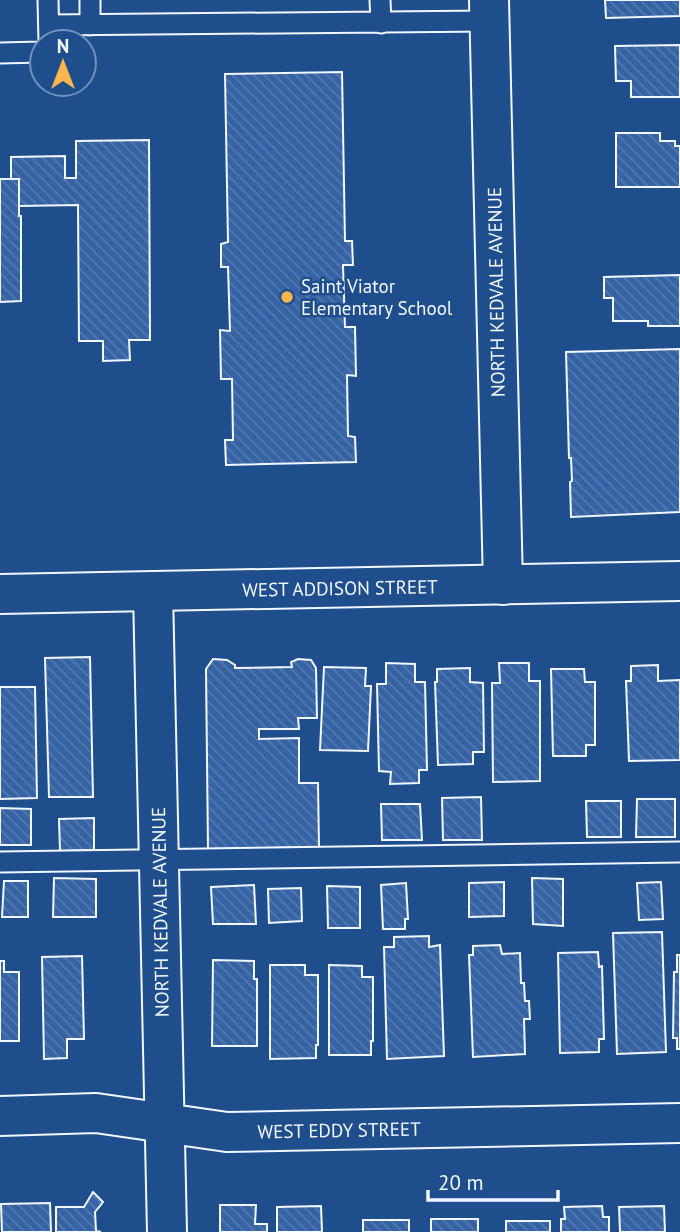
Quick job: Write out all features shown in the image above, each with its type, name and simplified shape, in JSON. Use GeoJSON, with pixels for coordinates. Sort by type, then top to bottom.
{"type":"FeatureCollection","features":[{"type":"Feature","properties":{"kind":"street","name":"NORTH KEDVALE AVENUE"},"geometry":{"type":"LineString","coordinates":[[489,11],[503,585]]}},
{"type":"Feature","properties":{"kind":"street","name":"WEST ADDISON STREET"},"geometry":{"type":"LineString","coordinates":[[0,594],[680,582]]}},
{"type":"Feature","properties":{"kind":"street","name":"NORTH KEDVALE AVENUE"},"geometry":{"type":"LineString","coordinates":[[153,591],[167,1232]]}},
{"type":"Feature","properties":{"kind":"street","name":"WEST EDDY STREET"},"geometry":{"type":"LineString","coordinates":[[0,1116],[96,1113],[227,1132],[680,1123]]}},
{"type":"Feature","properties":{"kind":"lane"},"geometry":{"type":"LineString","coordinates":[[48,0],[49,28]]}},
{"type":"Feature","properties":{"kind":"lane"},"geometry":{"type":"LineString","coordinates":[[90,0],[90,25]]}},
{"type":"Feature","properties":{"kind":"lane"},"geometry":{"type":"LineString","coordinates":[[380,0],[381,23]]}},
{"type":"Feature","properties":{"kind":"lane"},"geometry":{"type":"LineString","coordinates":[[76,28],[90,25],[381,23],[489,11]]}},
{"type":"Feature","properties":{"kind":"lane"},"geometry":{"type":"LineString","coordinates":[[0,53],[28,52]]}},
{"type":"Feature","properties":{"kind":"lane"},"geometry":{"type":"LineString","coordinates":[[0,862],[680,852]]}},
{"type":"Feature","properties":{"kind":"building"},"geometry":{"type":"Polygon","coordinates":[[[605,0],[680,0],[680,16],[606,18],[605,0]]]}},
{"type":"Feature","properties":{"kind":"building"},"geometry":{"type":"Polygon","coordinates":[[[680,45],[680,97],[631,97],[631,81],[616,81],[615,46],[680,45]]]}},
{"type":"Feature","properties":{"kind":"building","name":"Saint Viator Elementary School"},"geometry":{"type":"Polygon","coordinates":[[[342,72],[345,241],[352,241],[353,265],[343,265],[345,327],[355,327],[356,376],[347,375],[348,436],[355,437],[356,462],[226,465],[225,440],[233,440],[232,379],[221,379],[220,330],[230,331],[228,267],[221,267],[221,244],[228,242],[225,74],[342,72]]]}},
{"type":"Feature","properties":{"kind":"building"},"geometry":{"type":"Polygon","coordinates":[[[616,133],[660,133],[660,141],[675,141],[675,146],[680,146],[680,187],[616,187],[616,133]]]}},
{"type":"Feature","properties":{"kind":"building"},"geometry":{"type":"Polygon","coordinates":[[[149,140],[150,340],[129,340],[130,360],[103,361],[103,341],[79,341],[78,205],[19,206],[19,179],[11,179],[11,157],[65,156],[65,178],[76,178],[76,141],[149,140]]]}},
{"type":"Feature","properties":{"kind":"building"},"geometry":{"type":"Polygon","coordinates":[[[0,179],[19,179],[21,301],[0,302],[0,179]]]}},
{"type":"Feature","properties":{"kind":"building"},"geometry":{"type":"Polygon","coordinates":[[[680,275],[680,326],[648,326],[648,321],[613,321],[613,298],[604,298],[604,277],[680,275]]]}},
{"type":"Feature","properties":{"kind":"building"},"geometry":{"type":"Polygon","coordinates":[[[680,349],[680,512],[571,517],[566,352],[680,349]]]}},
{"type":"Feature","properties":{"kind":"building"},"geometry":{"type":"Polygon","coordinates":[[[90,657],[93,797],[49,797],[45,658],[90,657]]]}},
{"type":"Feature","properties":{"kind":"building"},"geometry":{"type":"Polygon","coordinates":[[[213,659],[227,660],[235,665],[235,668],[292,667],[291,662],[298,659],[311,660],[316,668],[317,718],[298,718],[299,729],[259,729],[259,739],[299,738],[299,783],[318,783],[319,847],[208,849],[206,669],[213,659]]]}},
{"type":"Feature","properties":{"kind":"building"},"geometry":{"type":"Polygon","coordinates":[[[386,663],[415,664],[415,682],[425,682],[427,770],[419,770],[419,783],[390,784],[391,772],[379,771],[377,684],[386,684],[386,663]]]}},
{"type":"Feature","properties":{"kind":"building"},"geometry":{"type":"Polygon","coordinates":[[[499,663],[529,663],[529,681],[540,681],[540,781],[493,782],[492,683],[500,683],[499,663]]]}},
{"type":"Feature","properties":{"kind":"building"},"geometry":{"type":"Polygon","coordinates":[[[658,665],[658,681],[680,680],[680,760],[629,761],[626,681],[631,681],[631,666],[658,665]]]}},
{"type":"Feature","properties":{"kind":"building"},"geometry":{"type":"Polygon","coordinates":[[[324,667],[366,668],[365,686],[371,686],[368,751],[320,750],[324,667]]]}},
{"type":"Feature","properties":{"kind":"building"},"geometry":{"type":"Polygon","coordinates":[[[470,668],[470,682],[483,683],[484,752],[473,752],[473,764],[438,765],[435,682],[437,669],[470,668]]]}},
{"type":"Feature","properties":{"kind":"building"},"geometry":{"type":"Polygon","coordinates":[[[551,669],[584,669],[585,682],[595,682],[595,745],[586,745],[586,756],[553,756],[551,669]]]}},
{"type":"Feature","properties":{"kind":"building"},"geometry":{"type":"Polygon","coordinates":[[[0,687],[35,687],[37,798],[0,799],[0,687]]]}},
{"type":"Feature","properties":{"kind":"building"},"geometry":{"type":"Polygon","coordinates":[[[481,797],[482,840],[443,840],[442,798],[481,797]]]}},
{"type":"Feature","properties":{"kind":"building"},"geometry":{"type":"Polygon","coordinates":[[[637,799],[675,799],[675,837],[636,837],[637,799]]]}},
{"type":"Feature","properties":{"kind":"building"},"geometry":{"type":"Polygon","coordinates":[[[586,801],[621,801],[621,837],[587,837],[586,801]]]}},
{"type":"Feature","properties":{"kind":"building"},"geometry":{"type":"Polygon","coordinates":[[[381,804],[420,804],[422,840],[382,840],[381,804]]]}},
{"type":"Feature","properties":{"kind":"building"},"geometry":{"type":"Polygon","coordinates":[[[0,808],[31,809],[31,845],[0,845],[0,808]]]}},
{"type":"Feature","properties":{"kind":"building"},"geometry":{"type":"Polygon","coordinates":[[[94,818],[94,850],[60,851],[59,819],[94,818]]]}},
{"type":"Feature","properties":{"kind":"building"},"geometry":{"type":"Polygon","coordinates":[[[54,878],[96,879],[96,917],[53,917],[54,878]]]}},
{"type":"Feature","properties":{"kind":"building"},"geometry":{"type":"Polygon","coordinates":[[[532,878],[563,879],[563,926],[533,924],[532,878]]]}},
{"type":"Feature","properties":{"kind":"building"},"geometry":{"type":"Polygon","coordinates":[[[4,881],[28,881],[28,917],[2,917],[4,881]]]}},
{"type":"Feature","properties":{"kind":"building"},"geometry":{"type":"Polygon","coordinates":[[[504,882],[504,916],[469,917],[469,883],[504,882]]]}},
{"type":"Feature","properties":{"kind":"building"},"geometry":{"type":"Polygon","coordinates":[[[661,882],[663,919],[639,920],[637,883],[661,882]]]}},
{"type":"Feature","properties":{"kind":"building"},"geometry":{"type":"Polygon","coordinates":[[[406,883],[408,919],[405,919],[405,929],[383,929],[381,885],[406,883]]]}},
{"type":"Feature","properties":{"kind":"building"},"geometry":{"type":"Polygon","coordinates":[[[254,885],[256,924],[213,924],[211,887],[254,885]]]}},
{"type":"Feature","properties":{"kind":"building"},"geometry":{"type":"Polygon","coordinates":[[[327,886],[360,887],[360,928],[328,928],[327,886]]]}},
{"type":"Feature","properties":{"kind":"building"},"geometry":{"type":"Polygon","coordinates":[[[301,888],[302,921],[269,923],[268,889],[301,888]]]}},
{"type":"Feature","properties":{"kind":"building"},"geometry":{"type":"Polygon","coordinates":[[[662,932],[666,1052],[617,1054],[613,933],[662,932]]]}},
{"type":"Feature","properties":{"kind":"building"},"geometry":{"type":"Polygon","coordinates":[[[429,936],[429,947],[440,945],[444,1056],[387,1059],[384,947],[394,947],[394,937],[429,936]]]}},
{"type":"Feature","properties":{"kind":"building"},"geometry":{"type":"Polygon","coordinates":[[[500,945],[502,954],[520,953],[521,983],[524,983],[525,1001],[529,1001],[530,1019],[524,1019],[525,1054],[473,1057],[469,955],[473,955],[473,946],[500,945]]]}},
{"type":"Feature","properties":{"kind":"building"},"geometry":{"type":"Polygon","coordinates":[[[598,952],[599,967],[602,966],[604,1039],[599,1039],[599,1052],[560,1053],[558,953],[598,952]]]}},
{"type":"Feature","properties":{"kind":"building"},"geometry":{"type":"Polygon","coordinates":[[[677,955],[680,955],[680,1049],[677,1049],[677,1038],[673,1038],[674,972],[677,972],[677,955]]]}},
{"type":"Feature","properties":{"kind":"building"},"geometry":{"type":"Polygon","coordinates":[[[82,956],[84,1039],[67,1039],[67,1058],[44,1059],[42,957],[82,956]]]}},
{"type":"Feature","properties":{"kind":"building"},"geometry":{"type":"Polygon","coordinates":[[[213,960],[254,961],[254,979],[257,979],[257,1046],[212,1046],[213,960]]]}},
{"type":"Feature","properties":{"kind":"building"},"geometry":{"type":"Polygon","coordinates":[[[0,961],[4,961],[4,972],[19,972],[19,1041],[0,1041],[0,961]]]}},
{"type":"Feature","properties":{"kind":"building"},"geometry":{"type":"Polygon","coordinates":[[[270,965],[305,965],[305,975],[318,975],[316,1058],[270,1059],[270,965]]]}},
{"type":"Feature","properties":{"kind":"building"},"geometry":{"type":"Polygon","coordinates":[[[329,965],[362,966],[362,977],[373,977],[371,1055],[329,1055],[329,965]]]}},
{"type":"Feature","properties":{"kind":"building"},"geometry":{"type":"Polygon","coordinates":[[[93,1192],[103,1202],[95,1212],[96,1231],[101,1232],[56,1232],[56,1207],[84,1207],[93,1192]]]}},
{"type":"Feature","properties":{"kind":"building"},"geometry":{"type":"Polygon","coordinates":[[[50,1203],[51,1232],[2,1232],[1,1204],[50,1203]]]}},
{"type":"Feature","properties":{"kind":"building"},"geometry":{"type":"Polygon","coordinates":[[[220,1205],[256,1205],[255,1224],[267,1224],[267,1232],[220,1232],[220,1205]]]}},
{"type":"Feature","properties":{"kind":"building"},"geometry":{"type":"Polygon","coordinates":[[[321,1206],[322,1232],[277,1232],[277,1207],[321,1206]]]}},
{"type":"Feature","properties":{"kind":"building"},"geometry":{"type":"Polygon","coordinates":[[[602,1206],[603,1217],[609,1217],[609,1232],[561,1232],[561,1219],[565,1219],[564,1207],[602,1206]]]}},
{"type":"Feature","properties":{"kind":"building"},"geometry":{"type":"Polygon","coordinates":[[[664,1206],[665,1232],[620,1232],[619,1207],[664,1206]]]}},
{"type":"Feature","properties":{"kind":"building"},"geometry":{"type":"Polygon","coordinates":[[[431,1219],[478,1219],[478,1232],[431,1232],[431,1219]]]}},
{"type":"Feature","properties":{"kind":"building"},"geometry":{"type":"Polygon","coordinates":[[[363,1220],[409,1220],[409,1232],[363,1232],[363,1220]]]}},
{"type":"Feature","properties":{"kind":"building"},"geometry":{"type":"Polygon","coordinates":[[[506,1221],[550,1221],[550,1232],[506,1232],[506,1221]]]}},
{"type":"Feature","properties":{"kind":"place","name":"Saint Viator Elementary School"},"geometry":{"type":"Point","coordinates":[287,297]}}]}
